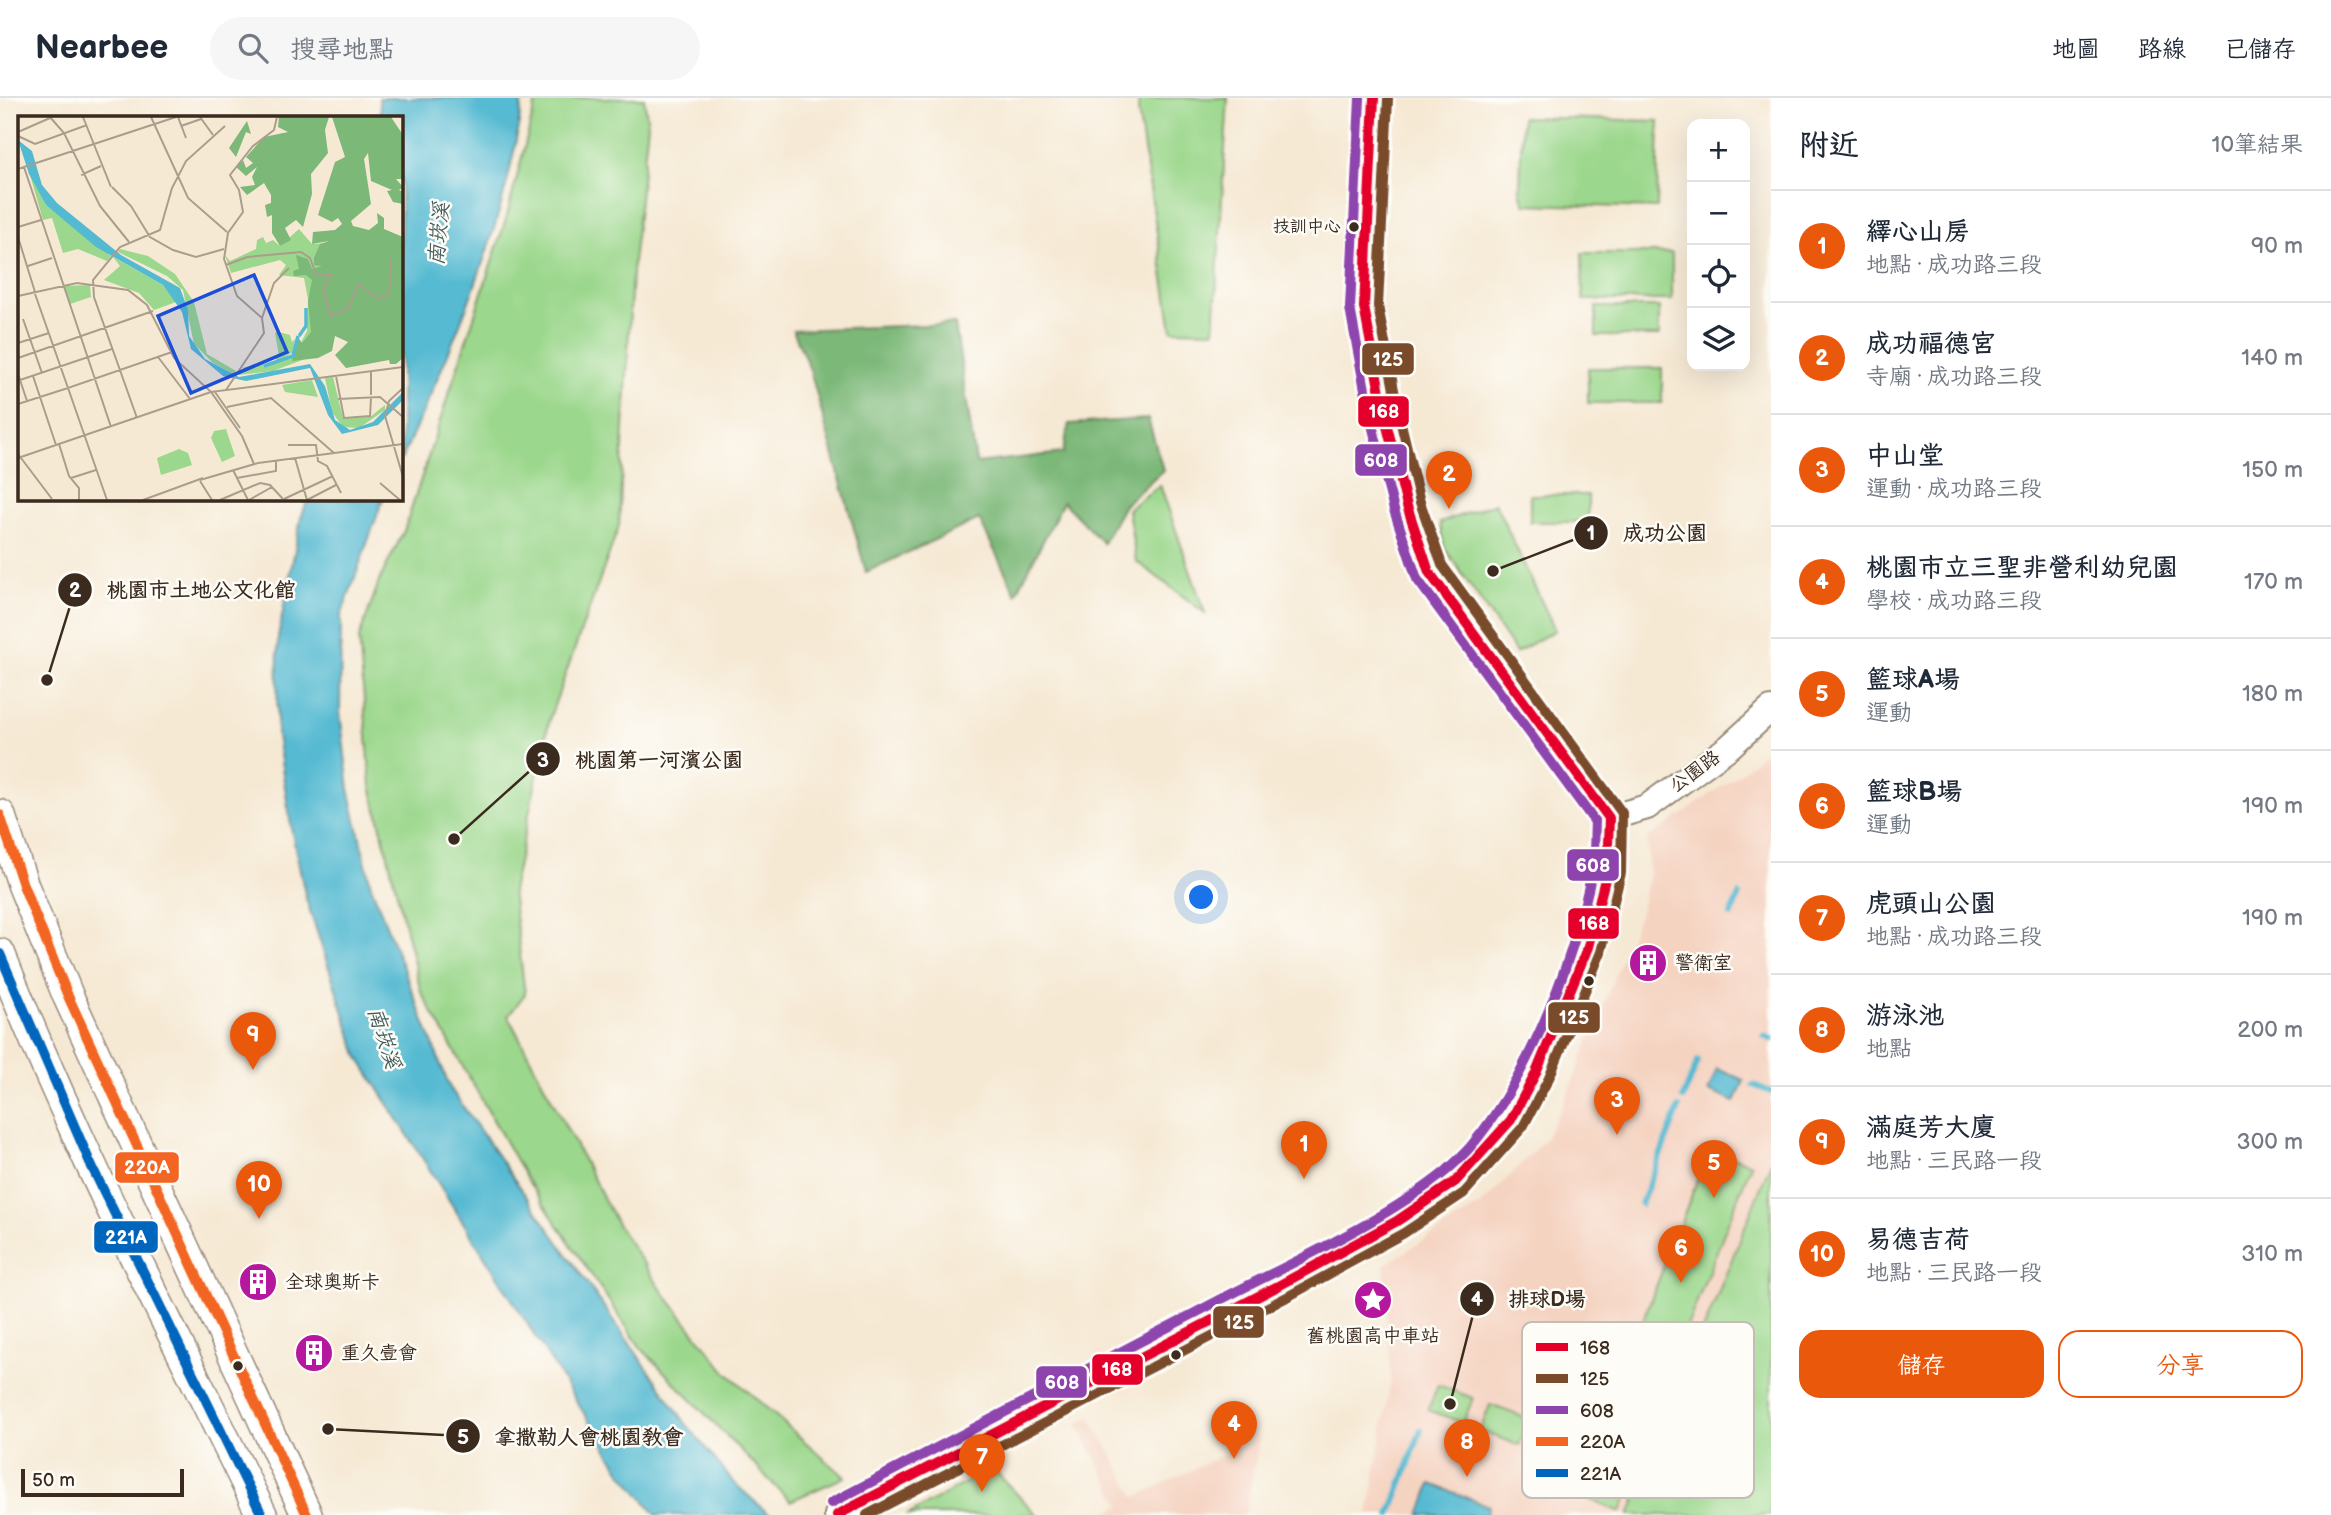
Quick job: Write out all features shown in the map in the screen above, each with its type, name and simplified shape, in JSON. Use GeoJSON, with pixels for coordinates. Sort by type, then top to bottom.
{"type":"FeatureCollection","features":[{"type":"Feature","properties":{"kind":"main road"},"geometry":{"type":"LineString","coordinates":[[0,815],[23,886],[68,996],[306,1515]]}},
{"type":"Feature","properties":{"kind":"main road"},"geometry":{"type":"LineString","coordinates":[[0,954],[19,1003],[125,1235],[262,1515]]}},
{"type":"Feature","properties":{"kind":"main road"},"geometry":{"type":"LineString","coordinates":[[125,1235],[170,1219]]}},
{"type":"Feature","properties":{"kind":"street"},"geometry":{"type":"LineString","coordinates":[[837,1515],[1280,1285],[1397,1221],[1456,1181],[1511,1120],[1536,1073],[1588,947],[1607,871],[1609,818],[1429,572],[1407,506],[1384,414],[1364,307],[1374,98]]}},
{"type":"Feature","properties":{"kind":"street","name":"公園路"},"geometry":{"type":"LineString","coordinates":[[1609,818],[1647,807],[1730,747],[1771,709]]}},
{"type":"Feature","properties":{"kind":"shaded area"},"geometry":{"type":"Polygon","coordinates":[[[1771,745],[1771,1515],[1368,1515],[1391,1380],[1384,1265],[1482,1204],[1545,1139],[1568,1094],[1641,910],[1649,872],[1647,839],[1746,769],[1771,745]]]}},
{"type":"Feature","properties":{"kind":"shaded area"},"geometry":{"type":"Polygon","coordinates":[[[1090,1417],[1136,1497],[1260,1437],[1245,1515],[1103,1515],[1121,1505],[1077,1424],[1090,1417]]]}},
{"type":"Feature","properties":{"kind":"green space"},"geometry":{"type":"Polygon","coordinates":[[[537,98],[644,98],[648,124],[632,272],[619,526],[550,717],[512,891],[525,994],[508,1016],[617,1224],[663,1292],[726,1372],[845,1477],[790,1501],[641,1348],[526,1178],[421,992],[371,786],[359,638],[380,579],[404,531],[507,216],[537,98]]]}},
{"type":"Feature","properties":{"kind":"green space"},"geometry":{"type":"Polygon","coordinates":[[[1139,98],[1228,98],[1214,331],[1172,330],[1138,111],[1139,98]]]}},
{"type":"Feature","properties":{"kind":"green space"},"geometry":{"type":"Polygon","coordinates":[[[1522,117],[1659,121],[1657,208],[1525,204],[1520,192],[1522,117]]]}},
{"type":"Feature","properties":{"kind":"green space"},"geometry":{"type":"Polygon","coordinates":[[[1582,253],[1672,253],[1672,300],[1583,300],[1582,253]]]}},
{"type":"Feature","properties":{"kind":"green space"},"geometry":{"type":"Polygon","coordinates":[[[1596,307],[1659,307],[1659,336],[1596,336],[1596,307]]]}},
{"type":"Feature","properties":{"kind":"green space"},"geometry":{"type":"Polygon","coordinates":[[[955,324],[976,463],[1063,453],[1069,424],[1148,419],[1163,470],[1124,505],[1103,543],[1063,502],[1016,594],[979,519],[866,572],[810,370],[793,330],[955,324]]]}},
{"type":"Feature","properties":{"kind":"green space"},"geometry":{"type":"Polygon","coordinates":[[[1588,368],[1662,368],[1662,403],[1588,403],[1588,368]]]}},
{"type":"Feature","properties":{"kind":"green space"},"geometry":{"type":"Polygon","coordinates":[[[1160,485],[1205,613],[1136,561],[1128,509],[1160,485]]]}},
{"type":"Feature","properties":{"kind":"green space"},"geometry":{"type":"Polygon","coordinates":[[[1530,495],[1588,495],[1588,522],[1530,522],[1530,495]]]}},
{"type":"Feature","properties":{"kind":"green space"},"geometry":{"type":"Polygon","coordinates":[[[1495,503],[1555,630],[1516,653],[1444,547],[1440,523],[1495,503]]]}},
{"type":"Feature","properties":{"kind":"green space"},"geometry":{"type":"Polygon","coordinates":[[[1710,1148],[1751,1164],[1689,1322],[1642,1322],[1710,1148]]]}},
{"type":"Feature","properties":{"kind":"green space"},"geometry":{"type":"Polygon","coordinates":[[[1771,1162],[1771,1515],[1629,1515],[1636,1498],[1754,1498],[1754,1322],[1707,1322],[1771,1162]]]}},
{"type":"Feature","properties":{"kind":"green space"},"geometry":{"type":"Polygon","coordinates":[[[1438,1385],[1473,1398],[1463,1423],[1428,1410],[1438,1385]]]}},
{"type":"Feature","properties":{"kind":"green space"},"geometry":{"type":"Polygon","coordinates":[[[1490,1405],[1522,1416],[1522,1437],[1519,1445],[1480,1431],[1490,1405]]]}},
{"type":"Feature","properties":{"kind":"green space"},"geometry":{"type":"Polygon","coordinates":[[[992,1468],[1037,1515],[908,1515],[992,1468]]]}},
{"type":"Feature","properties":{"kind":"green space"},"geometry":{"type":"Polygon","coordinates":[[[1585,1498],[1626,1498],[1621,1512],[1585,1498]]]}},
{"type":"Feature","properties":{"kind":"water","name":"南崁溪"},"geometry":{"type":"Polygon","coordinates":[[[379,98],[522,98],[516,143],[492,236],[458,329],[402,458],[402,116],[381,116],[379,98]]]}},
{"type":"Feature","properties":{"kind":"water","name":"南崁溪"},"geometry":{"type":"Polygon","coordinates":[[[308,500],[383,500],[341,616],[340,712],[349,789],[371,886],[450,1088],[687,1425],[734,1483],[770,1515],[656,1515],[620,1470],[359,1058],[306,899],[292,833],[277,735],[278,637],[301,518],[308,500]]]}},
{"type":"Feature","properties":{"kind":"water"},"geometry":{"type":"Polygon","coordinates":[[[1717,1069],[1744,1080],[1735,1102],[1708,1091],[1717,1069]]]}},
{"type":"Feature","properties":{"kind":"water"},"geometry":{"type":"Polygon","coordinates":[[[1431,1484],[1489,1506],[1486,1515],[1420,1515],[1431,1484]]]}},
{"type":"Feature","properties":{"kind":"waterway"},"geometry":{"type":"LineString","coordinates":[[1731,915],[1739,895]]}},
{"type":"Feature","properties":{"kind":"waterway"},"geometry":{"type":"LineString","coordinates":[[1764,1036],[1771,1039]]}},
{"type":"Feature","properties":{"kind":"waterway"},"geometry":{"type":"LineString","coordinates":[[1683,1098],[1698,1061]]}},
{"type":"Feature","properties":{"kind":"waterway"},"geometry":{"type":"LineString","coordinates":[[1753,1085],[1771,1092]]}},
{"type":"Feature","properties":{"kind":"waterway"},"geometry":{"type":"LineString","coordinates":[[1641,1204],[1679,1108]]}},
{"type":"Feature","properties":{"kind":"waterway"},"geometry":{"type":"LineString","coordinates":[[1390,1515],[1421,1430]]}},
{"type":"Feature","properties":{"kind":"transit line","name":"608"},"geometry":{"type":"LineString","coordinates":[[831,1503],[1336,1241],[1422,1189],[1446,1171],[1472,1145],[1496,1112],[1519,1074],[1557,990],[1584,907],[1592,871],[1595,822],[1417,579],[1394,510],[1370,417],[1350,308],[1360,98]]}},
{"type":"Feature","properties":{"kind":"transit line","name":"168"},"geometry":{"type":"LineString","coordinates":[[837,1515],[1280,1285],[1397,1221],[1456,1181],[1511,1120],[1536,1073],[1588,947],[1607,871],[1609,818],[1429,572],[1407,506],[1384,414],[1364,307],[1374,98]]}},
{"type":"Feature","properties":{"kind":"transit line","name":"125"},"geometry":{"type":"LineString","coordinates":[[867,1515],[1287,1297],[1404,1233],[1464,1193],[1523,1127],[1549,1078],[1601,952],[1621,873],[1622,813],[1442,565],[1420,502],[1398,411],[1378,306],[1388,99]]}},
{"type":"Feature","properties":{"kind":"transit line","name":"220A"},"geometry":{"type":"LineString","coordinates":[[0,815],[23,885],[68,996],[307,1515]]}},
{"type":"Feature","properties":{"kind":"transit line","name":"221A"},"geometry":{"type":"LineString","coordinates":[[0,954],[92,1167],[262,1515]]}},
{"type":"Feature","properties":{"kind":"place","name":"技訓中心"},"geometry":{"type":"Point","coordinates":[1354,227]}},
{"type":"Feature","properties":{"kind":"place","name":"成功福德宮"},"geometry":{"type":"Point","coordinates":[1449,509]}},
{"type":"Feature","properties":{"kind":"place","name":"成功公園"},"geometry":{"type":"Point","coordinates":[1493,571]}},
{"type":"Feature","properties":{"kind":"place","name":"桃園市土地公文化館"},"geometry":{"type":"Point","coordinates":[47,680]}},
{"type":"Feature","properties":{"kind":"place","name":"桃園第一河濱公園"},"geometry":{"type":"Point","coordinates":[454,839]}},
{"type":"Feature","properties":{"kind":"place","name":"警衛室"},"geometry":{"type":"Point","coordinates":[1648,963]}},
{"type":"Feature","properties":{"kind":"place","name":"滿庭芳大廈"},"geometry":{"type":"Point","coordinates":[253,1070]}},
{"type":"Feature","properties":{"kind":"place","name":"中山堂"},"geometry":{"type":"Point","coordinates":[1617,1135]}},
{"type":"Feature","properties":{"kind":"place","name":"繹心山房"},"geometry":{"type":"Point","coordinates":[1304,1179]}},
{"type":"Feature","properties":{"kind":"place","name":"籃球A場"},"geometry":{"type":"Point","coordinates":[1714,1198]}},
{"type":"Feature","properties":{"kind":"place","name":"易德吉荷"},"geometry":{"type":"Point","coordinates":[259,1219]}},
{"type":"Feature","properties":{"kind":"place","name":"全球奧斯卡"},"geometry":{"type":"Point","coordinates":[258,1282]}},
{"type":"Feature","properties":{"kind":"place","name":"籃球B場"},"geometry":{"type":"Point","coordinates":[1681,1283]}},
{"type":"Feature","properties":{"kind":"place","name":"舊桃園高中車站"},"geometry":{"type":"Point","coordinates":[1373,1300]}},
{"type":"Feature","properties":{"kind":"place","name":"重久壹會"},"geometry":{"type":"Point","coordinates":[314,1353]}},
{"type":"Feature","properties":{"kind":"place","name":"排球D場"},"geometry":{"type":"Point","coordinates":[1450,1404]}},
{"type":"Feature","properties":{"kind":"place","name":"拿撒勒人會桃園教會"},"geometry":{"type":"Point","coordinates":[328,1429]}},
{"type":"Feature","properties":{"kind":"place","name":"桃園市立三聖非營利幼兒園"},"geometry":{"type":"Point","coordinates":[1234,1459]}},
{"type":"Feature","properties":{"kind":"place","name":"游泳池"},"geometry":{"type":"Point","coordinates":[1467,1477]}},
{"type":"Feature","properties":{"kind":"place","name":"虎頭山公園"},"geometry":{"type":"Point","coordinates":[982,1492]}}]}
